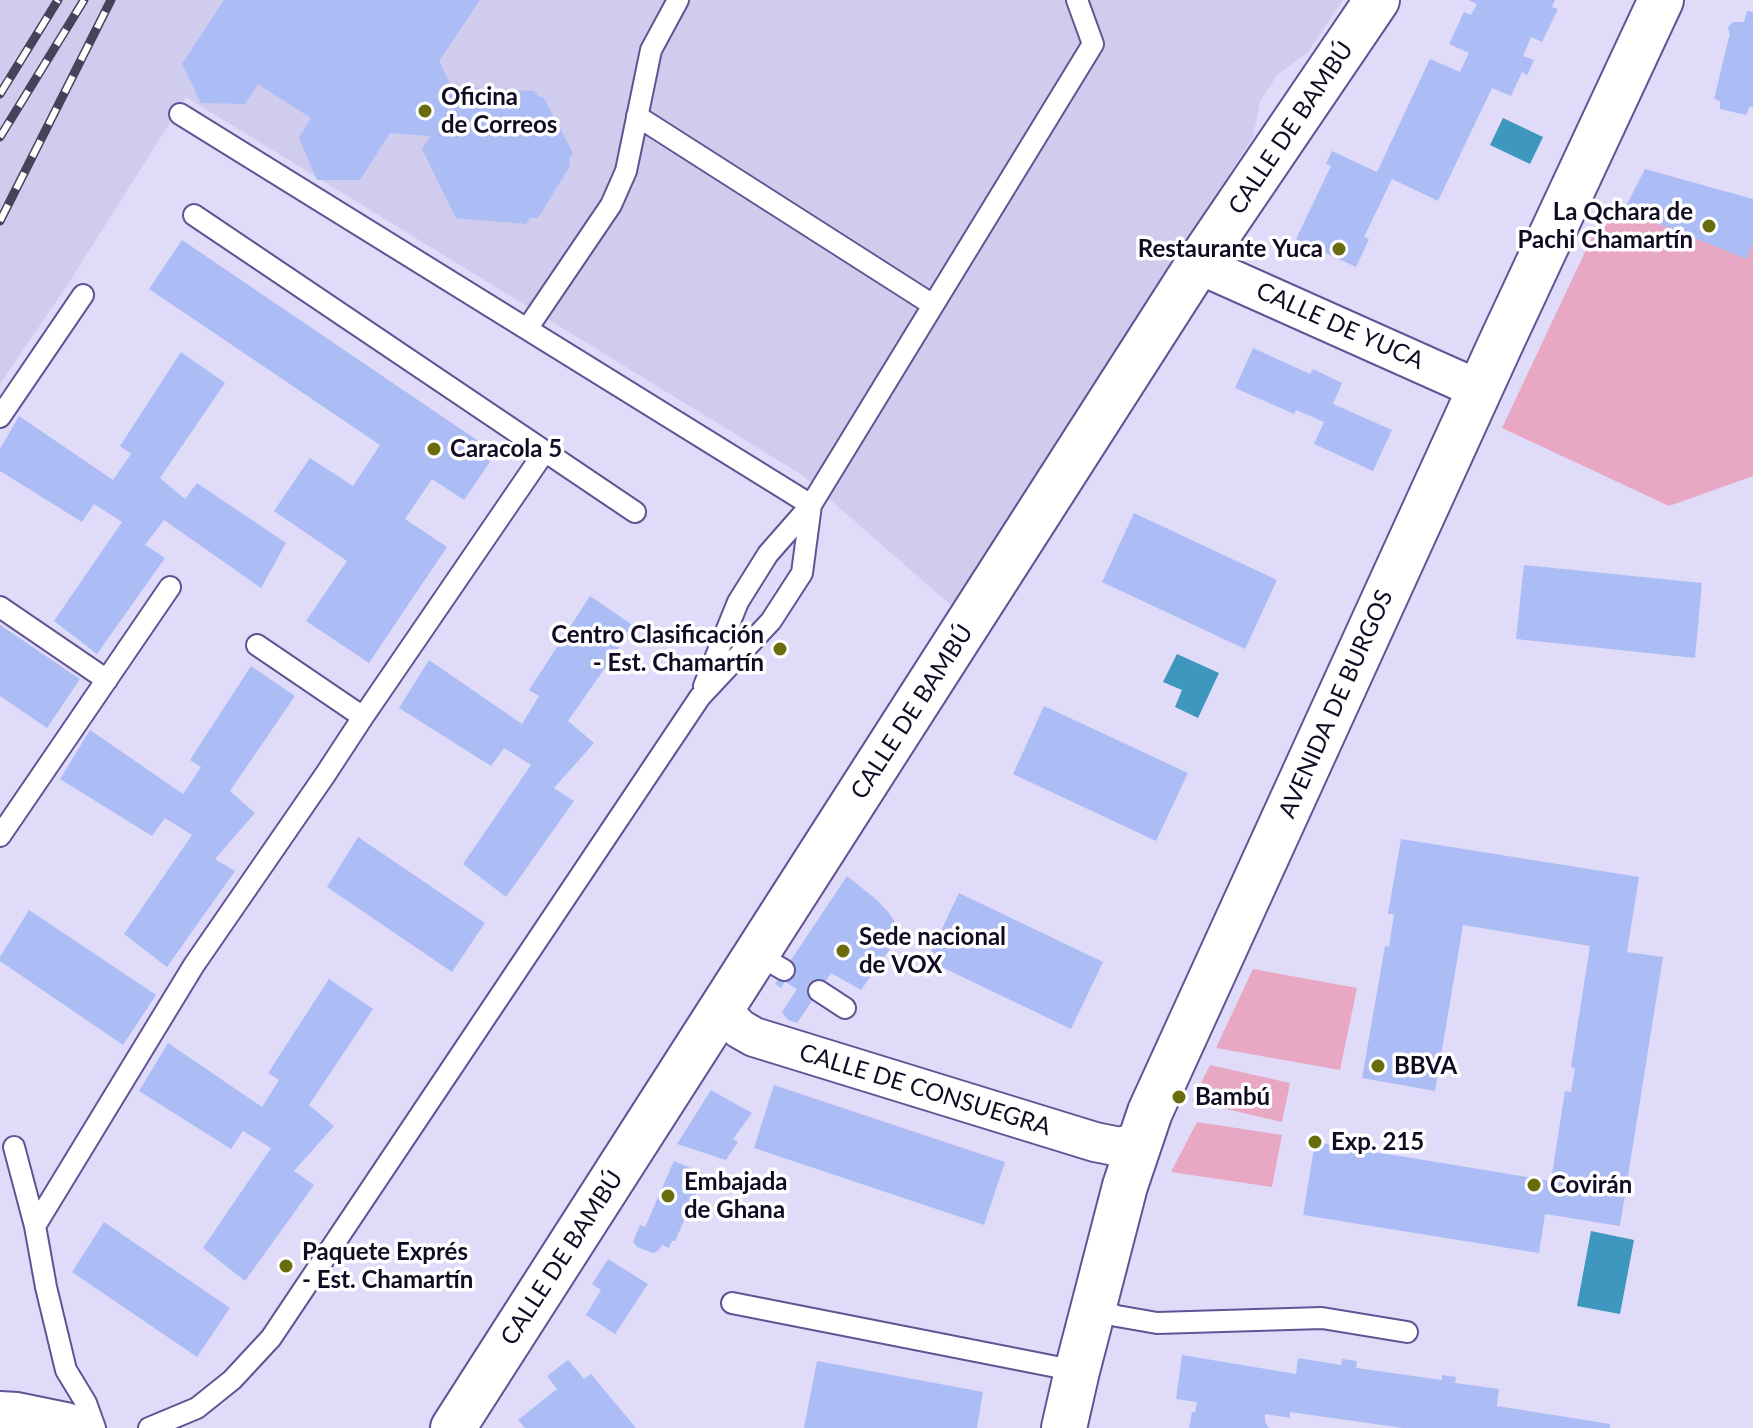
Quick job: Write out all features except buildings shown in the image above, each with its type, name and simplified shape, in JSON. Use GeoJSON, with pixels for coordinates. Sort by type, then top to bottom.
{"type":"FeatureCollection","features":[{"type":"Feature","properties":{"kind":"street","name":"CALLE DE BAMBÚ"},"geometry":{"type":"LineString","coordinates":[[453,1428],[725,1004],[770,962],[1198,264],[1377,0]]}},
{"type":"Feature","properties":{"kind":"street","name":"AVENIDA DE BURGOS"},"geometry":{"type":"LineString","coordinates":[[1064,1428],[1125,1186],[1150,1112],[1661,0]]}},
{"type":"Feature","properties":{"kind":"street","name":"CALLE DE YUCA"},"geometry":{"type":"LineString","coordinates":[[1198,264],[1480,390]]}},
{"type":"Feature","properties":{"kind":"street","name":"CALLE DE CONSUEGRA"},"geometry":{"type":"LineString","coordinates":[[725,1004],[730,1019],[754,1037],[1095,1142],[1120,1147],[1140,1141]]}},
{"type":"Feature","properties":{"kind":"street"},"geometry":{"type":"LineString","coordinates":[[0,1411],[66,1422],[82,1428]]}},
{"type":"Feature","properties":{"kind":"lane"},"geometry":{"type":"LineString","coordinates":[[527,329],[611,205],[626,171],[651,50],[678,0]]}},
{"type":"Feature","properties":{"kind":"lane"},"geometry":{"type":"LineString","coordinates":[[700,697],[738,602],[768,554],[811,505],[1093,44],[1077,0]]}},
{"type":"Feature","properties":{"kind":"lane"},"geometry":{"type":"LineString","coordinates":[[180,114],[811,505]]}},
{"type":"Feature","properties":{"kind":"lane"},"geometry":{"type":"LineString","coordinates":[[637,116],[933,305]]}},
{"type":"Feature","properties":{"kind":"lane"},"geometry":{"type":"LineString","coordinates":[[194,215],[635,512]]}},
{"type":"Feature","properties":{"kind":"lane"},"geometry":{"type":"LineString","coordinates":[[0,417],[83,295]]}},
{"type":"Feature","properties":{"kind":"lane"},"geometry":{"type":"LineString","coordinates":[[35,1226],[194,965],[545,451]]}},
{"type":"Feature","properties":{"kind":"lane"},"geometry":{"type":"LineString","coordinates":[[149,1428],[197,1408],[232,1380],[271,1338],[700,697],[771,621],[802,573],[811,505]]}},
{"type":"Feature","properties":{"kind":"lane"},"geometry":{"type":"LineString","coordinates":[[0,836],[170,587]]}},
{"type":"Feature","properties":{"kind":"lane"},"geometry":{"type":"LineString","coordinates":[[0,607],[107,680]]}},
{"type":"Feature","properties":{"kind":"lane"},"geometry":{"type":"LineString","coordinates":[[257,645],[363,717]]}},
{"type":"Feature","properties":{"kind":"lane"},"geometry":{"type":"LineString","coordinates":[[819,991],[845,1008]]}},
{"type":"Feature","properties":{"kind":"lane"},"geometry":{"type":"LineString","coordinates":[[14,1147],[35,1226],[66,1370],[86,1403],[95,1428]]}},
{"type":"Feature","properties":{"kind":"lane"},"geometry":{"type":"LineString","coordinates":[[732,1303],[1077,1371]]}},
{"type":"Feature","properties":{"kind":"lane"},"geometry":{"type":"LineString","coordinates":[[1093,1308],[1157,1323],[1322,1318],[1407,1332]]}},
{"type":"Feature","properties":{"kind":"shaded area"},"geometry":{"type":"Polygon","coordinates":[[[0,0],[1343,0],[1307,53],[1278,74],[1260,101],[1253,137],[953,607],[802,475],[186,97],[68,284],[0,384],[0,0]]]}},
{"type":"Feature","properties":{"kind":"shaded area"},"geometry":{"type":"Polygon","coordinates":[[[1624,210],[1747,259],[1753,242],[1753,476],[1669,506],[1502,428],[1602,216],[1624,210]]]}},
{"type":"Feature","properties":{"kind":"shaded area"},"geometry":{"type":"Polygon","coordinates":[[[1253,969],[1357,988],[1340,1070],[1216,1048],[1253,969]]]}},
{"type":"Feature","properties":{"kind":"shaded area"},"geometry":{"type":"Polygon","coordinates":[[[1210,1065],[1290,1083],[1282,1122],[1192,1101],[1210,1065]]]}},
{"type":"Feature","properties":{"kind":"shaded area"},"geometry":{"type":"Polygon","coordinates":[[[1197,1122],[1282,1135],[1272,1187],[1171,1172],[1197,1122]]]}},
{"type":"Feature","properties":{"kind":"water"},"geometry":{"type":"Polygon","coordinates":[[[1503,118],[1543,137],[1530,164],[1490,145],[1503,118]]]}},
{"type":"Feature","properties":{"kind":"water"},"geometry":{"type":"Polygon","coordinates":[[[1177,654],[1219,673],[1198,718],[1175,707],[1182,690],[1163,682],[1177,654]]]}},
{"type":"Feature","properties":{"kind":"water"},"geometry":{"type":"Polygon","coordinates":[[[1591,1231],[1634,1240],[1620,1314],[1577,1306],[1591,1231]]]}},
{"type":"Feature","properties":{"kind":"railway"},"geometry":{"type":"LineString","coordinates":[[0,94],[58,0]]}},
{"type":"Feature","properties":{"kind":"railway"},"geometry":{"type":"LineString","coordinates":[[0,137],[84,0]]}},
{"type":"Feature","properties":{"kind":"railway"},"geometry":{"type":"LineString","coordinates":[[0,221],[111,0]]}},
{"type":"Feature","properties":{"kind":"place","name":"Oficina de Correos"},"geometry":{"type":"Point","coordinates":[425,111]}},
{"type":"Feature","properties":{"kind":"place","name":"La Qchara de Pachi Chamartín"},"geometry":{"type":"Point","coordinates":[1709,226]}},
{"type":"Feature","properties":{"kind":"place","name":"Restaurante Yuca"},"geometry":{"type":"Point","coordinates":[1339,249]}},
{"type":"Feature","properties":{"kind":"place","name":"Caracola 5"},"geometry":{"type":"Point","coordinates":[434,449]}},
{"type":"Feature","properties":{"kind":"place","name":"Centro Clasificación - Est. Chamartín"},"geometry":{"type":"Point","coordinates":[780,649]}},
{"type":"Feature","properties":{"kind":"place","name":"Sede nacional de VOX"},"geometry":{"type":"Point","coordinates":[843,951]}},
{"type":"Feature","properties":{"kind":"place","name":"BBVA"},"geometry":{"type":"Point","coordinates":[1378,1066]}},
{"type":"Feature","properties":{"kind":"place","name":"Bambú"},"geometry":{"type":"Point","coordinates":[1179,1097]}},
{"type":"Feature","properties":{"kind":"place","name":"Exp. 215"},"geometry":{"type":"Point","coordinates":[1315,1142]}},
{"type":"Feature","properties":{"kind":"place","name":"Covirán"},"geometry":{"type":"Point","coordinates":[1534,1185]}},
{"type":"Feature","properties":{"kind":"place","name":"Embajada de Ghana"},"geometry":{"type":"Point","coordinates":[668,1196]}},
{"type":"Feature","properties":{"kind":"place","name":"Paquete Exprés - Est. Chamartín"},"geometry":{"type":"Point","coordinates":[286,1266]}}]}
